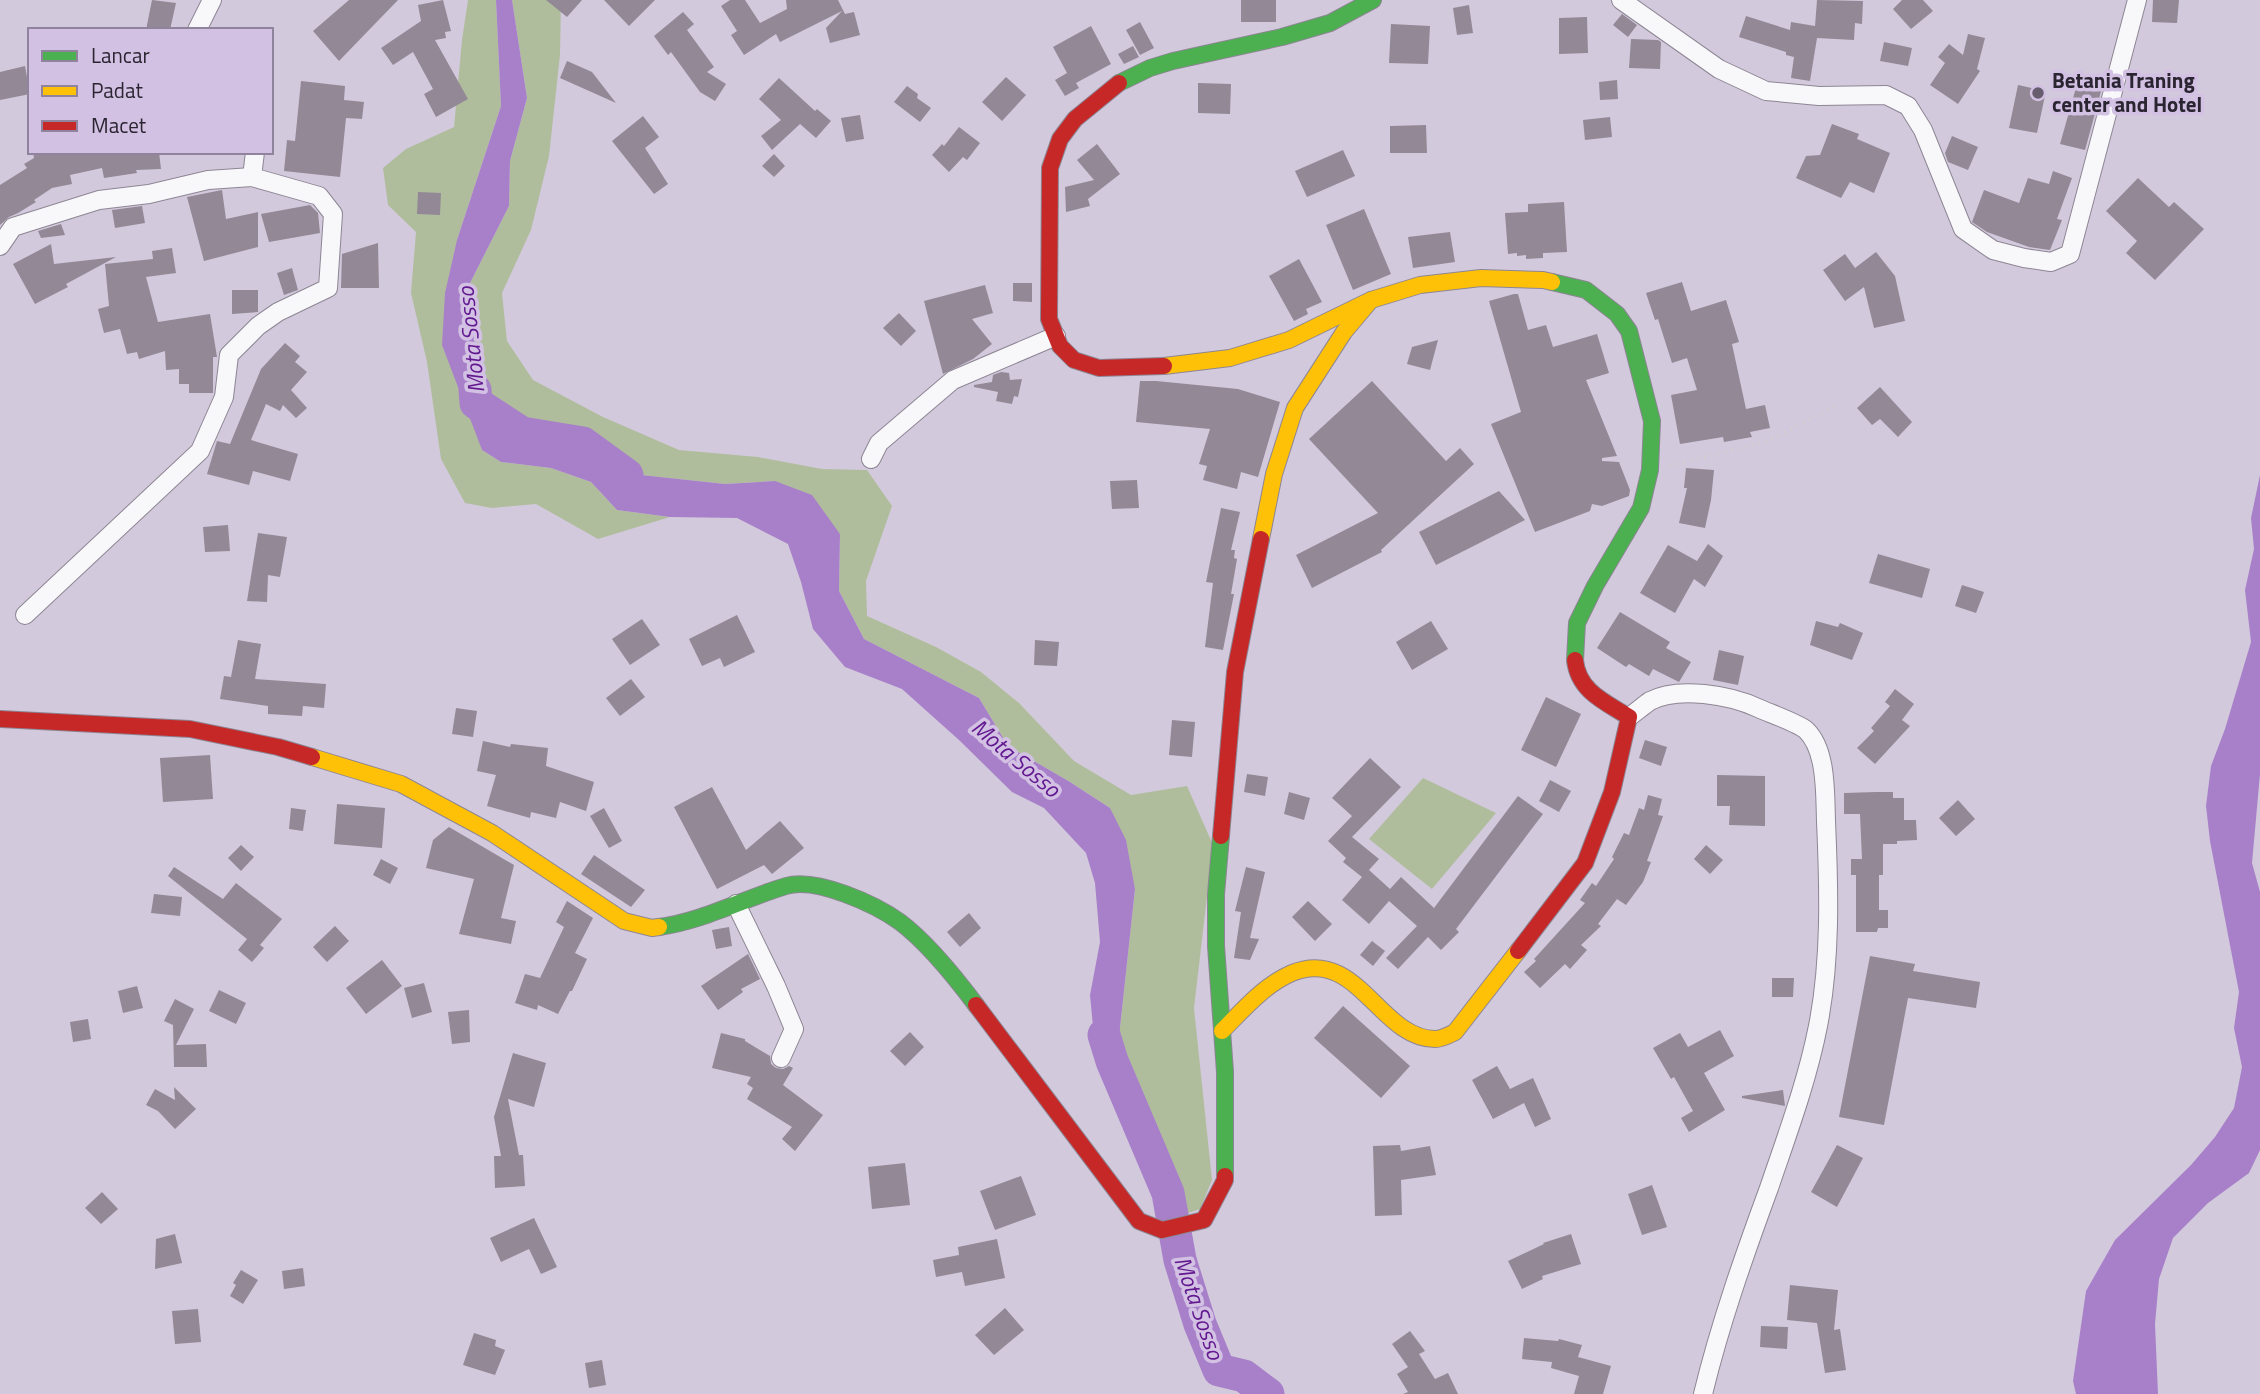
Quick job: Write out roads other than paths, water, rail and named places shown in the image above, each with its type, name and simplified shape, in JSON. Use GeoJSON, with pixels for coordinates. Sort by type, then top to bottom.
{"type":"FeatureCollection","features":[{"type":"Feature","properties":{"kind":"street"},"geometry":{"type":"LineString","coordinates":[[198,28],[212,0]]}},
{"type":"Feature","properties":{"kind":"street"},"geometry":{"type":"LineString","coordinates":[[1373,0],[1330,23],[1150,68],[1120,82],[1075,120],[1060,139],[1050,168],[1049,319],[1060,346],[1074,360],[1099,368],[1183,365],[1230,358],[1289,340],[1371,300],[1420,285],[1481,278],[1543,280],[1586,290],[1617,314],[1629,331],[1652,421],[1650,470],[1641,508],[1595,586],[1577,623],[1574,650],[1576,671],[1586,690],[1629,717]]}},
{"type":"Feature","properties":{"kind":"street"},"geometry":{"type":"LineString","coordinates":[[1621,0],[1718,69],[1766,91],[1819,96],[1886,95],[1908,106],[1923,130],[1963,229],[1993,250],[2051,262],[2070,254],[2137,0]]}},
{"type":"Feature","properties":{"kind":"street"},"geometry":{"type":"LineString","coordinates":[[252,177],[255,154]]}},
{"type":"Feature","properties":{"kind":"street"},"geometry":{"type":"LineString","coordinates":[[0,246],[13,227],[99,201],[149,194],[208,180],[252,177],[319,196],[333,214],[328,288],[278,312],[258,326],[229,355],[224,397],[200,451],[25,615]]}},
{"type":"Feature","properties":{"kind":"street"},"geometry":{"type":"LineString","coordinates":[[0,719],[190,729],[278,747],[401,784],[492,833],[624,922],[652,928],[682,924],[789,885],[822,886],[851,896],[901,922],[948,968],[1139,1221],[1162,1230],[1204,1220],[1225,1180],[1225,1072],[1216,946],[1217,880],[1235,672],[1274,474],[1295,408],[1344,332],[1371,300]]}},
{"type":"Feature","properties":{"kind":"street"},"geometry":{"type":"LineString","coordinates":[[871,459],[879,443],[953,380],[1056,336]]}},
{"type":"Feature","properties":{"kind":"street"},"geometry":{"type":"LineString","coordinates":[[1222,1031],[1271,985],[1301,970],[1325,968],[1344,975],[1412,1033],[1435,1039],[1455,1032],[1585,863],[1612,792],[1629,717],[1652,700],[1674,695],[1712,694],[1742,701],[1805,729],[1815,743],[1823,768],[1828,858],[1826,962],[1818,1026],[1799,1102],[1738,1277],[1703,1394]]}},
{"type":"Feature","properties":{"kind":"street"},"geometry":{"type":"LineString","coordinates":[[736,904],[794,1029],[781,1058]]}},
{"type":"Feature","properties":{"kind":"water"},"geometry":{"type":"Polygon","coordinates":[[[496,0],[512,0],[527,98],[510,161],[509,206],[469,285],[478,380],[511,434],[550,447],[606,448],[641,475],[725,484],[775,481],[812,495],[840,534],[839,591],[864,639],[979,698],[1008,746],[1110,808],[1126,840],[1135,889],[1119,1037],[1117,1101],[1096,1058],[1090,995],[1100,942],[1095,883],[1086,853],[1044,808],[1012,792],[902,689],[845,667],[813,629],[788,544],[737,518],[670,517],[617,510],[591,482],[551,468],[501,462],[482,450],[442,345],[445,293],[457,240],[501,106],[496,0]]]}},
{"type":"Feature","properties":{"kind":"water"},"geometry":{"type":"Polygon","coordinates":[[[2260,475],[2260,774],[2252,863],[2260,892],[2260,1150],[2249,1173],[2208,1203],[2173,1238],[2159,1279],[2155,1324],[2158,1394],[2076,1394],[2073,1381],[2086,1291],[2115,1240],[2191,1165],[2215,1137],[2234,1108],[2242,1067],[2234,1028],[2239,992],[2210,841],[2206,806],[2211,766],[2251,642],[2245,590],[2254,549],[2251,518],[2260,475]]]}},
{"type":"Feature","properties":{"kind":"waterway","name":"Mota Sosso"},"geometry":{"type":"LineString","coordinates":[[475,390],[476,403],[522,433],[583,443],[627,475]]}},
{"type":"Feature","properties":{"kind":"waterway","name":"Mota Sosso"},"geometry":{"type":"LineString","coordinates":[[1104,1035],[1112,1061],[1168,1193],[1180,1260],[1200,1324],[1219,1370],[1244,1376],[1268,1394]]}},
{"type":"Feature","properties":{"kind":"place","name":"Betania Traning center and Hotel"},"geometry":{"type":"Point","coordinates":[2038,93]}}]}
